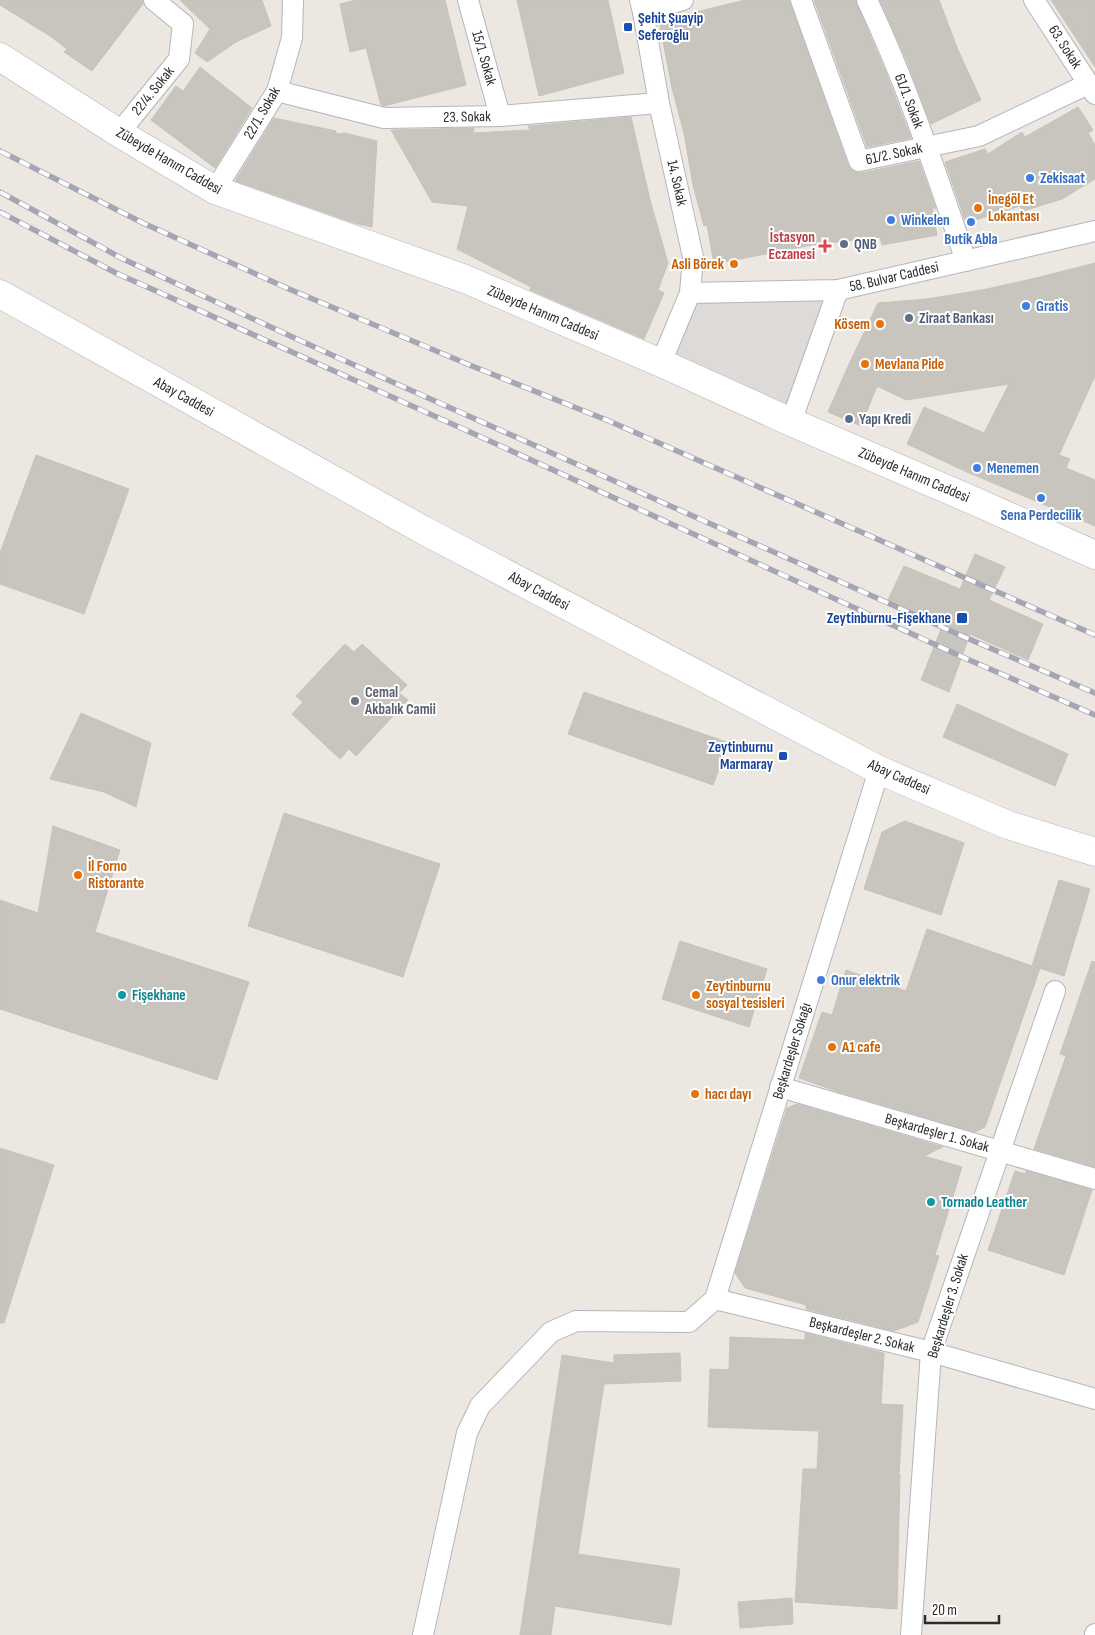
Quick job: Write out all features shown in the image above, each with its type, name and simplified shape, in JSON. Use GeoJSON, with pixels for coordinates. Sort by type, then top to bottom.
{"type":"FeatureCollection","features":[{"type":"Feature","properties":{"kind":"main road","name":"Zübeyde Hanım Caddesi"},"geometry":{"type":"LineString","coordinates":[[0,57],[215,190],[465,279],[661,363],[1095,556]]}},
{"type":"Feature","properties":{"kind":"main road","name":"Abay Caddesi"},"geometry":{"type":"LineString","coordinates":[[0,294],[423,530],[879,770],[1008,826],[1095,852]]}},
{"type":"Feature","properties":{"kind":"street","name":"22/4. Sokak"},"geometry":{"type":"LineString","coordinates":[[119,132],[179,59],[183,24],[154,0]]}},
{"type":"Feature","properties":{"kind":"street","name":"22/1. Sokak"},"geometry":{"type":"LineString","coordinates":[[215,190],[277,91],[292,38],[293,0]]}},
{"type":"Feature","properties":{"kind":"street","name":"15/1. Sokak"},"geometry":{"type":"LineString","coordinates":[[468,0],[500,116]]}},
{"type":"Feature","properties":{"kind":"street"},"geometry":{"type":"LineString","coordinates":[[642,6],[684,0]]}},
{"type":"Feature","properties":{"kind":"street","name":"61/2. Sokak"},"geometry":{"type":"LineString","coordinates":[[801,0],[858,161],[979,136],[1092,89]]}},
{"type":"Feature","properties":{"kind":"street","name":"61/1. Sokak"},"geometry":{"type":"LineString","coordinates":[[867,0],[883,34],[927,147],[966,260]]}},
{"type":"Feature","properties":{"kind":"street","name":"63. Sokak"},"geometry":{"type":"LineString","coordinates":[[1034,0],[1092,89]]}},
{"type":"Feature","properties":{"kind":"street","name":"14. Sokak"},"geometry":{"type":"LineString","coordinates":[[642,6],[659,103],[693,256],[690,293],[661,363]]}},
{"type":"Feature","properties":{"kind":"street","name":"23. Sokak"},"geometry":{"type":"LineString","coordinates":[[277,91],[384,118],[500,116],[659,103]]}},
{"type":"Feature","properties":{"kind":"street","name":"58. Bulvar Caddesi"},"geometry":{"type":"LineString","coordinates":[[690,293],[838,290],[1095,231]]}},
{"type":"Feature","properties":{"kind":"street"},"geometry":{"type":"LineString","coordinates":[[791,422],[838,290]]}},
{"type":"Feature","properties":{"kind":"street","name":"Beşkardeşler Sokağı"},"geometry":{"type":"LineString","coordinates":[[715,1298],[879,770]]}},
{"type":"Feature","properties":{"kind":"street","name":"Beşkardeşler 3. Sokak"},"geometry":{"type":"LineString","coordinates":[[910,1635],[931,1352],[1055,991]]}},
{"type":"Feature","properties":{"kind":"street","name":"Beşkardeşler 1. Sokak"},"geometry":{"type":"LineString","coordinates":[[780,1087],[1095,1179]]}},
{"type":"Feature","properties":{"kind":"street"},"geometry":{"type":"LineString","coordinates":[[422,1635],[467,1433],[480,1406],[551,1332],[576,1321],[689,1322],[715,1298]]}},
{"type":"Feature","properties":{"kind":"street","name":"Beşkardeşler 2. Sokak"},"geometry":{"type":"LineString","coordinates":[[715,1298],[931,1352],[1095,1399]]}},
{"type":"Feature","properties":{"kind":"shaded area"},"geometry":{"type":"Polygon","coordinates":[[[838,290],[791,422],[661,363],[690,294],[838,290]]]}},
{"type":"Feature","properties":{"kind":"building"},"geometry":{"type":"Polygon","coordinates":[[[0,0],[142,0],[143,4],[92,71],[64,52],[67,49],[50,36],[0,5],[0,0]]]}},
{"type":"Feature","properties":{"kind":"building"},"geometry":{"type":"Polygon","coordinates":[[[180,0],[262,0],[271,26],[236,42],[207,62],[195,53],[210,29],[180,0]]]}},
{"type":"Feature","properties":{"kind":"building"},"geometry":{"type":"Polygon","coordinates":[[[356,0],[445,0],[466,85],[384,106],[381,105],[366,48],[350,52],[340,4],[356,0]]]}},
{"type":"Feature","properties":{"kind":"building"},"geometry":{"type":"Polygon","coordinates":[[[517,0],[608,0],[624,73],[539,96],[517,0]]]}},
{"type":"Feature","properties":{"kind":"building"},"geometry":{"type":"Polygon","coordinates":[[[745,0],[789,0],[848,165],[855,172],[861,173],[919,161],[936,209],[932,207],[937,235],[882,245],[880,237],[812,245],[714,264],[707,225],[704,226],[693,185],[684,133],[672,88],[659,21],[745,0]]]}},
{"type":"Feature","properties":{"kind":"building"},"geometry":{"type":"Polygon","coordinates":[[[814,0],[855,0],[911,138],[867,147],[814,0]]]}},
{"type":"Feature","properties":{"kind":"building"},"geometry":{"type":"Polygon","coordinates":[[[880,0],[939,0],[958,50],[981,100],[931,124],[906,59],[880,0]]]}},
{"type":"Feature","properties":{"kind":"building"},"geometry":{"type":"Polygon","coordinates":[[[1051,0],[1095,0],[1095,67],[1051,0]]]}},
{"type":"Feature","properties":{"kind":"building"},"geometry":{"type":"Polygon","coordinates":[[[200,67],[252,108],[215,168],[151,120],[176,86],[183,91],[200,67]]]}},
{"type":"Feature","properties":{"kind":"building"},"geometry":{"type":"Polygon","coordinates":[[[1078,107],[1093,130],[1088,133],[1095,145],[1095,179],[1062,199],[1023,211],[1020,206],[966,223],[945,162],[985,149],[988,154],[1022,132],[1025,137],[1078,107]]]}},
{"type":"Feature","properties":{"kind":"building"},"geometry":{"type":"Polygon","coordinates":[[[631,117],[650,200],[668,263],[658,290],[664,293],[644,339],[530,290],[531,287],[457,249],[468,206],[432,202],[391,130],[474,128],[473,133],[530,130],[528,126],[631,117]]]}},
{"type":"Feature","properties":{"kind":"building"},"geometry":{"type":"Polygon","coordinates":[[[274,118],[336,131],[336,134],[345,133],[377,141],[372,227],[354,223],[235,181],[274,118]]]}},
{"type":"Feature","properties":{"kind":"building"},"geometry":{"type":"Polygon","coordinates":[[[1095,263],[1095,376],[1059,455],[1070,459],[1066,468],[1095,480],[1095,526],[967,472],[907,444],[924,407],[984,433],[1009,384],[906,400],[877,386],[861,426],[828,412],[878,303],[927,299],[982,290],[1095,263]]]}},
{"type":"Feature","properties":{"kind":"building"},"geometry":{"type":"Polygon","coordinates":[[[36,455],[129,489],[84,614],[0,584],[0,553],[36,455]]]}},
{"type":"Feature","properties":{"kind":"building"},"geometry":{"type":"Polygon","coordinates":[[[975,554],[1005,567],[989,600],[1043,624],[1028,660],[970,634],[949,692],[921,680],[943,624],[888,600],[904,566],[960,589],[975,554]]]}},
{"type":"Feature","properties":{"kind":"building","name":"Cemal Akbalık Camii"},"geometry":{"type":"Polygon","coordinates":[[[345,644],[354,652],[362,644],[407,685],[399,693],[408,700],[356,756],[349,749],[340,759],[292,714],[303,702],[296,696],[345,644]]]}},
{"type":"Feature","properties":{"kind":"building"},"geometry":{"type":"Polygon","coordinates":[[[584,692],[729,743],[713,785],[568,734],[584,692]]]}},
{"type":"Feature","properties":{"kind":"building"},"geometry":{"type":"Polygon","coordinates":[[[957,704],[1068,754],[1055,786],[943,737],[957,704]]]}},
{"type":"Feature","properties":{"kind":"building"},"geometry":{"type":"Polygon","coordinates":[[[81,713],[151,743],[136,807],[104,792],[50,779],[81,713]]]}},
{"type":"Feature","properties":{"kind":"building"},"geometry":{"type":"Polygon","coordinates":[[[284,813],[440,864],[403,977],[248,926],[284,813]]]}},
{"type":"Feature","properties":{"kind":"building"},"geometry":{"type":"Polygon","coordinates":[[[905,821],[964,843],[941,915],[864,889],[882,832],[905,821]]]}},
{"type":"Feature","properties":{"kind":"building","name":"Fişekhane"},"geometry":{"type":"Polygon","coordinates":[[[53,826],[120,850],[95,932],[249,982],[217,1080],[0,1009],[0,900],[38,913],[53,826]]]}},
{"type":"Feature","properties":{"kind":"building"},"geometry":{"type":"Polygon","coordinates":[[[1059,880],[1090,889],[1064,976],[1040,968],[985,1127],[975,1132],[839,1092],[799,1078],[822,1012],[832,1015],[846,970],[906,991],[927,929],[1032,966],[1059,880]]]}},
{"type":"Feature","properties":{"kind":"building"},"geometry":{"type":"Polygon","coordinates":[[[680,941],[767,969],[749,1027],[662,999],[680,941]]]}},
{"type":"Feature","properties":{"kind":"building"},"geometry":{"type":"Polygon","coordinates":[[[1092,961],[1095,962],[1095,1167],[1034,1149],[1066,1056],[1060,1054],[1092,961]]]}},
{"type":"Feature","properties":{"kind":"building"},"geometry":{"type":"Polygon","coordinates":[[[797,1104],[943,1147],[924,1156],[962,1167],[935,1255],[939,1256],[918,1322],[894,1331],[806,1309],[806,1305],[745,1288],[735,1273],[787,1108],[797,1104]]]}},
{"type":"Feature","properties":{"kind":"building"},"geometry":{"type":"Polygon","coordinates":[[[0,1148],[54,1165],[4,1323],[0,1323],[0,1148]]]}},
{"type":"Feature","properties":{"kind":"building"},"geometry":{"type":"Polygon","coordinates":[[[1015,1171],[1025,1174],[1026,1171],[1092,1190],[1064,1275],[988,1250],[1015,1171]]]}},
{"type":"Feature","properties":{"kind":"building"},"geometry":{"type":"Polygon","coordinates":[[[805,1333],[884,1353],[881,1404],[903,1405],[899,1474],[897,1609],[795,1602],[803,1469],[817,1469],[819,1431],[708,1427],[710,1369],[729,1370],[730,1337],[805,1340],[805,1333]]]}},
{"type":"Feature","properties":{"kind":"building"},"geometry":{"type":"Polygon","coordinates":[[[680,1353],[681,1381],[604,1384],[578,1554],[680,1569],[671,1625],[555,1606],[551,1635],[520,1635],[562,1355],[614,1363],[614,1355],[680,1353]]]}},
{"type":"Feature","properties":{"kind":"building"},"geometry":{"type":"Polygon","coordinates":[[[792,1598],[793,1624],[740,1628],[738,1602],[792,1598]]]}},
{"type":"Feature","properties":{"kind":"railway"},"geometry":{"type":"LineString","coordinates":[[0,151],[143,223],[289,289],[609,421],[1095,635]]}},
{"type":"Feature","properties":{"kind":"railway"},"geometry":{"type":"LineString","coordinates":[[0,192],[123,259],[323,351],[962,636],[1095,693]]}},
{"type":"Feature","properties":{"kind":"railway"},"geometry":{"type":"LineString","coordinates":[[0,212],[116,273],[958,655],[1095,715]]}},
{"type":"Feature","properties":{"kind":"place","name":"Şehit Şuayip Seferoğlu"},"geometry":{"type":"Point","coordinates":[628,27]}},
{"type":"Feature","properties":{"kind":"place","name":"Zekisaat"},"geometry":{"type":"Point","coordinates":[1030,178]}},
{"type":"Feature","properties":{"kind":"place","name":"İnegöl Et Lokantası"},"geometry":{"type":"Point","coordinates":[978,208]}},
{"type":"Feature","properties":{"kind":"place","name":"Winkelen"},"geometry":{"type":"Point","coordinates":[891,220]}},
{"type":"Feature","properties":{"kind":"place","name":"Butik Abla"},"geometry":{"type":"Point","coordinates":[971,222]}},
{"type":"Feature","properties":{"kind":"place","name":"QNB"},"geometry":{"type":"Point","coordinates":[844,244]}},
{"type":"Feature","properties":{"kind":"place","name":"İstasyon Eczanesi"},"geometry":{"type":"Point","coordinates":[825,246]}},
{"type":"Feature","properties":{"kind":"place","name":"Asli Börek"},"geometry":{"type":"Point","coordinates":[734,264]}},
{"type":"Feature","properties":{"kind":"place","name":"Gratis"},"geometry":{"type":"Point","coordinates":[1026,306]}},
{"type":"Feature","properties":{"kind":"place","name":"Ziraat Bankası"},"geometry":{"type":"Point","coordinates":[909,318]}},
{"type":"Feature","properties":{"kind":"place","name":"Kösem"},"geometry":{"type":"Point","coordinates":[880,324]}},
{"type":"Feature","properties":{"kind":"place","name":"Mevlana Pide"},"geometry":{"type":"Point","coordinates":[865,364]}},
{"type":"Feature","properties":{"kind":"place","name":"Yapı Kredi"},"geometry":{"type":"Point","coordinates":[849,419]}},
{"type":"Feature","properties":{"kind":"place","name":"Menemen"},"geometry":{"type":"Point","coordinates":[977,468]}},
{"type":"Feature","properties":{"kind":"place","name":"Sena Perdecilik"},"geometry":{"type":"Point","coordinates":[1041,498]}},
{"type":"Feature","properties":{"kind":"place","name":"Zeytinburnu-Fişekhane"},"geometry":{"type":"Point","coordinates":[962,618]}},
{"type":"Feature","properties":{"kind":"place","name":"Cemal Akbalık Camii"},"geometry":{"type":"Point","coordinates":[355,701]}},
{"type":"Feature","properties":{"kind":"place","name":"Zeytinburnu Marmaray"},"geometry":{"type":"Point","coordinates":[783,756]}},
{"type":"Feature","properties":{"kind":"place","name":"İl Forno Ristorante"},"geometry":{"type":"Point","coordinates":[78,875]}},
{"type":"Feature","properties":{"kind":"place","name":"Onur elektrik"},"geometry":{"type":"Point","coordinates":[821,980]}},
{"type":"Feature","properties":{"kind":"place","name":"Fişekhane"},"geometry":{"type":"Point","coordinates":[122,995]}},
{"type":"Feature","properties":{"kind":"place","name":"Zeytinburnu sosyal tesisleri"},"geometry":{"type":"Point","coordinates":[696,995]}},
{"type":"Feature","properties":{"kind":"place","name":"A1 cafe"},"geometry":{"type":"Point","coordinates":[832,1047]}},
{"type":"Feature","properties":{"kind":"place","name":"hacı dayı"},"geometry":{"type":"Point","coordinates":[695,1094]}},
{"type":"Feature","properties":{"kind":"place","name":"Tornado Leather"},"geometry":{"type":"Point","coordinates":[931,1202]}}]}
